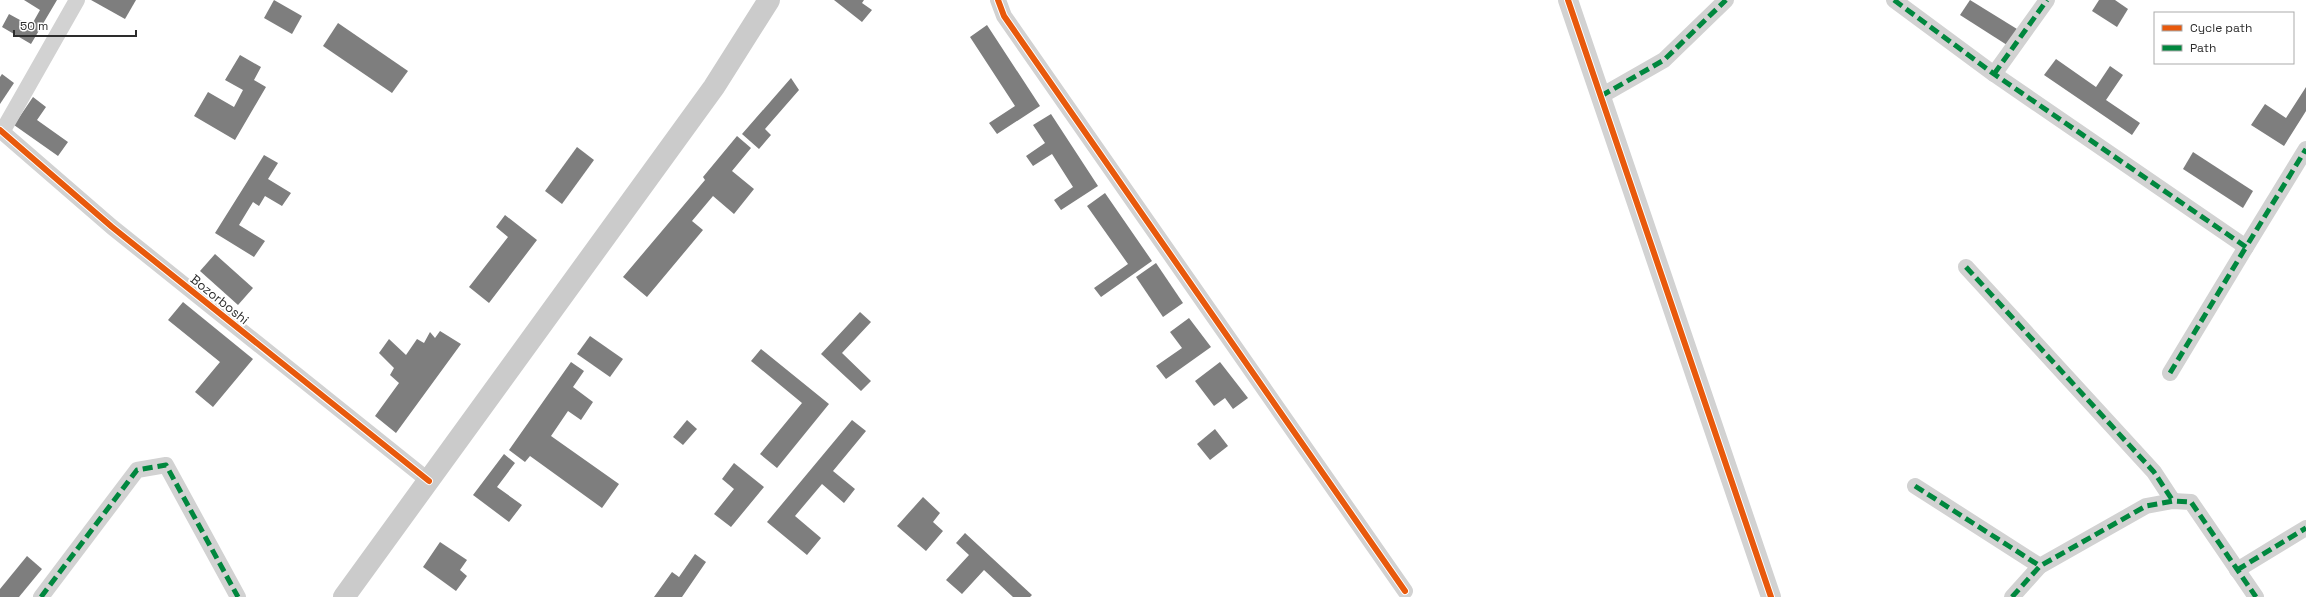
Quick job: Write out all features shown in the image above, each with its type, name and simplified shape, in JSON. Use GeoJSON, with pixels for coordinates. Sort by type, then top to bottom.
{"type":"FeatureCollection","features":[{"type":"Feature","properties":{"kind":"main road"},"geometry":{"type":"LineString","coordinates":[[344,597],[714,86],[769,0]]}},
{"type":"Feature","properties":{"kind":"street"},"geometry":{"type":"LineString","coordinates":[[1,131],[77,0]]}},
{"type":"Feature","properties":{"kind":"street"},"geometry":{"type":"LineString","coordinates":[[998,0],[1004,16],[1405,591]]}},
{"type":"Feature","properties":{"kind":"street"},"geometry":{"type":"LineString","coordinates":[[1568,0],[1771,597]]}},
{"type":"Feature","properties":{"kind":"street"},"geometry":{"type":"LineString","coordinates":[[1601,96],[1664,60],[1726,0]]}},
{"type":"Feature","properties":{"kind":"street"},"geometry":{"type":"LineString","coordinates":[[1894,0],[1994,74],[2246,247]]}},
{"type":"Feature","properties":{"kind":"street"},"geometry":{"type":"LineString","coordinates":[[1994,74],[2047,0]]}},
{"type":"Feature","properties":{"kind":"street","name":"Bozorboshi"},"geometry":{"type":"LineString","coordinates":[[1,131],[112,227],[429,480]]}},
{"type":"Feature","properties":{"kind":"street"},"geometry":{"type":"LineString","coordinates":[[2170,372],[2306,149]]}},
{"type":"Feature","properties":{"kind":"street"},"geometry":{"type":"LineString","coordinates":[[1966,267],[2154,472],[2172,501]]}},
{"type":"Feature","properties":{"kind":"street"},"geometry":{"type":"LineString","coordinates":[[41,597],[137,470],[166,465],[238,597]]}},
{"type":"Feature","properties":{"kind":"street"},"geometry":{"type":"LineString","coordinates":[[1915,486],[2040,566]]}},
{"type":"Feature","properties":{"kind":"street"},"geometry":{"type":"LineString","coordinates":[[2012,597],[2040,566],[2146,506],[2172,501],[2191,502],[2256,597]]}},
{"type":"Feature","properties":{"kind":"street"},"geometry":{"type":"LineString","coordinates":[[2237,570],[2306,528]]}},
{"type":"Feature","properties":{"kind":"building"},"geometry":{"type":"Polygon","coordinates":[[[24,0],[57,0],[31,44],[2,27],[9,14],[31,26],[40,10],[24,0]]]}},
{"type":"Feature","properties":{"kind":"building"},"geometry":{"type":"Polygon","coordinates":[[[91,0],[136,0],[125,19],[91,0]]]}},
{"type":"Feature","properties":{"kind":"building"},"geometry":{"type":"Polygon","coordinates":[[[274,0],[302,16],[292,34],[264,18],[274,0]]]}},
{"type":"Feature","properties":{"kind":"building"},"geometry":{"type":"Polygon","coordinates":[[[834,0],[864,0],[862,3],[872,10],[862,22],[834,0]]]}},
{"type":"Feature","properties":{"kind":"building"},"geometry":{"type":"Polygon","coordinates":[[[1970,0],[2017,29],[2007,45],[1960,15],[1970,0]]]}},
{"type":"Feature","properties":{"kind":"building"},"geometry":{"type":"Polygon","coordinates":[[[2099,0],[2115,0],[2128,9],[2117,27],[2092,11],[2099,0]]]}},
{"type":"Feature","properties":{"kind":"building"},"geometry":{"type":"Polygon","coordinates":[[[338,23],[408,71],[392,93],[323,46],[338,23]]]}},
{"type":"Feature","properties":{"kind":"building"},"geometry":{"type":"Polygon","coordinates":[[[987,25],[1040,106],[997,134],[989,123],[1015,106],[970,37],[987,25]]]}},
{"type":"Feature","properties":{"kind":"building"},"geometry":{"type":"Polygon","coordinates":[[[240,55],[261,67],[254,80],[266,87],[235,140],[194,116],[208,92],[234,107],[243,90],[225,80],[240,55]]]}},
{"type":"Feature","properties":{"kind":"building"},"geometry":{"type":"Polygon","coordinates":[[[2056,59],[2096,87],[2110,66],[2123,75],[2106,100],[2140,123],[2132,135],[2044,75],[2056,59]]]}},
{"type":"Feature","properties":{"kind":"building"},"geometry":{"type":"Polygon","coordinates":[[[2,74],[14,83],[0,104],[0,77],[2,74]]]}},
{"type":"Feature","properties":{"kind":"building"},"geometry":{"type":"Polygon","coordinates":[[[791,78],[799,90],[765,129],[771,135],[759,149],[742,134],[791,78]]]}},
{"type":"Feature","properties":{"kind":"building"},"geometry":{"type":"Polygon","coordinates":[[[2306,87],[2306,111],[2284,146],[2251,125],[2265,104],[2286,118],[2306,87]]]}},
{"type":"Feature","properties":{"kind":"building"},"geometry":{"type":"Polygon","coordinates":[[[33,97],[46,107],[37,120],[68,142],[58,156],[14,125],[33,97]]]}},
{"type":"Feature","properties":{"kind":"building"},"geometry":{"type":"Polygon","coordinates":[[[1051,114],[1098,186],[1061,210],[1054,200],[1073,187],[1052,154],[1033,166],[1026,156],[1045,143],[1033,125],[1051,114]]]}},
{"type":"Feature","properties":{"kind":"building"},"geometry":{"type":"Polygon","coordinates":[[[737,136],[751,148],[732,171],[754,189],[734,214],[713,196],[692,221],[703,230],[647,297],[623,277],[705,180],[703,177],[737,136]]]}},
{"type":"Feature","properties":{"kind":"building"},"geometry":{"type":"Polygon","coordinates":[[[577,147],[594,160],[562,204],[545,191],[577,147]]]}},
{"type":"Feature","properties":{"kind":"building"},"geometry":{"type":"Polygon","coordinates":[[[2193,152],[2253,191],[2243,208],[2183,169],[2193,152]]]}},
{"type":"Feature","properties":{"kind":"building"},"geometry":{"type":"Polygon","coordinates":[[[264,155],[278,163],[268,179],[291,193],[282,206],[265,196],[259,206],[253,202],[239,225],[265,241],[254,257],[215,233],[264,155]]]}},
{"type":"Feature","properties":{"kind":"building"},"geometry":{"type":"Polygon","coordinates":[[[1105,193],[1152,261],[1101,297],[1094,288],[1128,264],[1087,206],[1105,193]]]}},
{"type":"Feature","properties":{"kind":"building"},"geometry":{"type":"Polygon","coordinates":[[[505,215],[537,240],[489,303],[469,287],[508,237],[496,227],[505,215]]]}},
{"type":"Feature","properties":{"kind":"building"},"geometry":{"type":"Polygon","coordinates":[[[215,254],[253,288],[238,305],[200,271],[215,254]]]}},
{"type":"Feature","properties":{"kind":"building"},"geometry":{"type":"Polygon","coordinates":[[[1156,263],[1183,303],[1163,317],[1136,277],[1156,263]]]}},
{"type":"Feature","properties":{"kind":"building"},"geometry":{"type":"Polygon","coordinates":[[[183,302],[253,359],[213,407],[195,392],[220,362],[168,320],[183,302]]]}},
{"type":"Feature","properties":{"kind":"building"},"geometry":{"type":"Polygon","coordinates":[[[860,312],[871,322],[842,353],[871,381],[861,391],[821,354],[860,312]]]}},
{"type":"Feature","properties":{"kind":"building"},"geometry":{"type":"Polygon","coordinates":[[[1189,318],[1211,347],[1166,379],[1156,366],[1182,348],[1170,332],[1189,318]]]}},
{"type":"Feature","properties":{"kind":"building"},"geometry":{"type":"Polygon","coordinates":[[[440,331],[461,344],[396,433],[375,416],[399,383],[390,375],[394,368],[379,353],[389,339],[406,355],[417,339],[424,343],[430,332],[435,338],[440,331]]]}},
{"type":"Feature","properties":{"kind":"building"},"geometry":{"type":"Polygon","coordinates":[[[590,336],[623,359],[610,377],[577,354],[590,336]]]}},
{"type":"Feature","properties":{"kind":"building"},"geometry":{"type":"Polygon","coordinates":[[[761,349],[829,404],[777,468],[760,454],[802,403],[751,361],[761,349]]]}},
{"type":"Feature","properties":{"kind":"building"},"geometry":{"type":"Polygon","coordinates":[[[571,362],[584,371],[573,387],[593,402],[581,420],[568,411],[551,436],[619,484],[602,508],[530,456],[525,462],[509,450],[571,362]]]}},
{"type":"Feature","properties":{"kind":"building"},"geometry":{"type":"Polygon","coordinates":[[[1220,362],[1248,398],[1233,409],[1225,398],[1214,406],[1195,381],[1220,362]]]}},
{"type":"Feature","properties":{"kind":"building"},"geometry":{"type":"Polygon","coordinates":[[[687,420],[697,429],[683,445],[673,437],[687,420]]]}},
{"type":"Feature","properties":{"kind":"building"},"geometry":{"type":"Polygon","coordinates":[[[852,420],[866,431],[833,471],[855,489],[844,503],[822,484],[795,516],[821,538],[807,555],[767,522],[852,420]]]}},
{"type":"Feature","properties":{"kind":"building"},"geometry":{"type":"Polygon","coordinates":[[[1215,429],[1228,446],[1210,460],[1197,444],[1215,429]]]}},
{"type":"Feature","properties":{"kind":"building"},"geometry":{"type":"Polygon","coordinates":[[[504,454],[515,463],[497,487],[522,505],[509,522],[473,495],[504,454]]]}},
{"type":"Feature","properties":{"kind":"building"},"geometry":{"type":"Polygon","coordinates":[[[734,463],[764,487],[731,527],[714,514],[734,489],[722,479],[734,463]]]}},
{"type":"Feature","properties":{"kind":"building"},"geometry":{"type":"Polygon","coordinates":[[[923,497],[940,513],[933,522],[943,531],[926,551],[897,526],[923,497]]]}},
{"type":"Feature","properties":{"kind":"building"},"geometry":{"type":"Polygon","coordinates":[[[965,533],[1032,595],[1030,597],[1013,597],[984,570],[962,594],[946,580],[969,555],[956,543],[965,533]]]}},
{"type":"Feature","properties":{"kind":"building"},"geometry":{"type":"Polygon","coordinates":[[[440,542],[467,560],[460,570],[467,576],[456,591],[423,567],[440,542]]]}},
{"type":"Feature","properties":{"kind":"building"},"geometry":{"type":"Polygon","coordinates":[[[695,554],[706,562],[682,597],[654,597],[672,572],[679,577],[695,554]]]}},
{"type":"Feature","properties":{"kind":"building"},"geometry":{"type":"Polygon","coordinates":[[[27,556],[42,569],[19,597],[0,597],[0,589],[27,556]]]}},
{"type":"Feature","properties":{"kind":"marked path"},"geometry":{"type":"LineString","coordinates":[[1601,96],[1664,60],[1726,0]]}},
{"type":"Feature","properties":{"kind":"marked path"},"geometry":{"type":"LineString","coordinates":[[1894,0],[1994,74],[2246,247],[2306,149]]}},
{"type":"Feature","properties":{"kind":"marked path"},"geometry":{"type":"LineString","coordinates":[[1994,74],[2047,0]]}},
{"type":"Feature","properties":{"kind":"marked path"},"geometry":{"type":"LineString","coordinates":[[2170,373],[2246,247]]}},
{"type":"Feature","properties":{"kind":"marked path"},"geometry":{"type":"LineString","coordinates":[[1966,267],[2154,472],[2173,501]]}},
{"type":"Feature","properties":{"kind":"marked path"},"geometry":{"type":"LineString","coordinates":[[41,597],[137,470],[166,465],[238,597]]}},
{"type":"Feature","properties":{"kind":"marked path"},"geometry":{"type":"LineString","coordinates":[[1915,486],[2040,566]]}},
{"type":"Feature","properties":{"kind":"marked path"},"geometry":{"type":"LineString","coordinates":[[2012,597],[2040,566],[2146,506],[2173,501],[2191,502],[2256,597]]}},
{"type":"Feature","properties":{"kind":"marked path"},"geometry":{"type":"LineString","coordinates":[[2237,570],[2306,528]]}},
{"type":"Feature","properties":{"kind":"cycle path"},"geometry":{"type":"LineString","coordinates":[[998,0],[1004,16],[1405,591]]}},
{"type":"Feature","properties":{"kind":"cycle path"},"geometry":{"type":"LineString","coordinates":[[1568,0],[1771,597]]}},
{"type":"Feature","properties":{"kind":"cycle path"},"geometry":{"type":"LineString","coordinates":[[0,130],[112,227],[429,481]]}}]}
